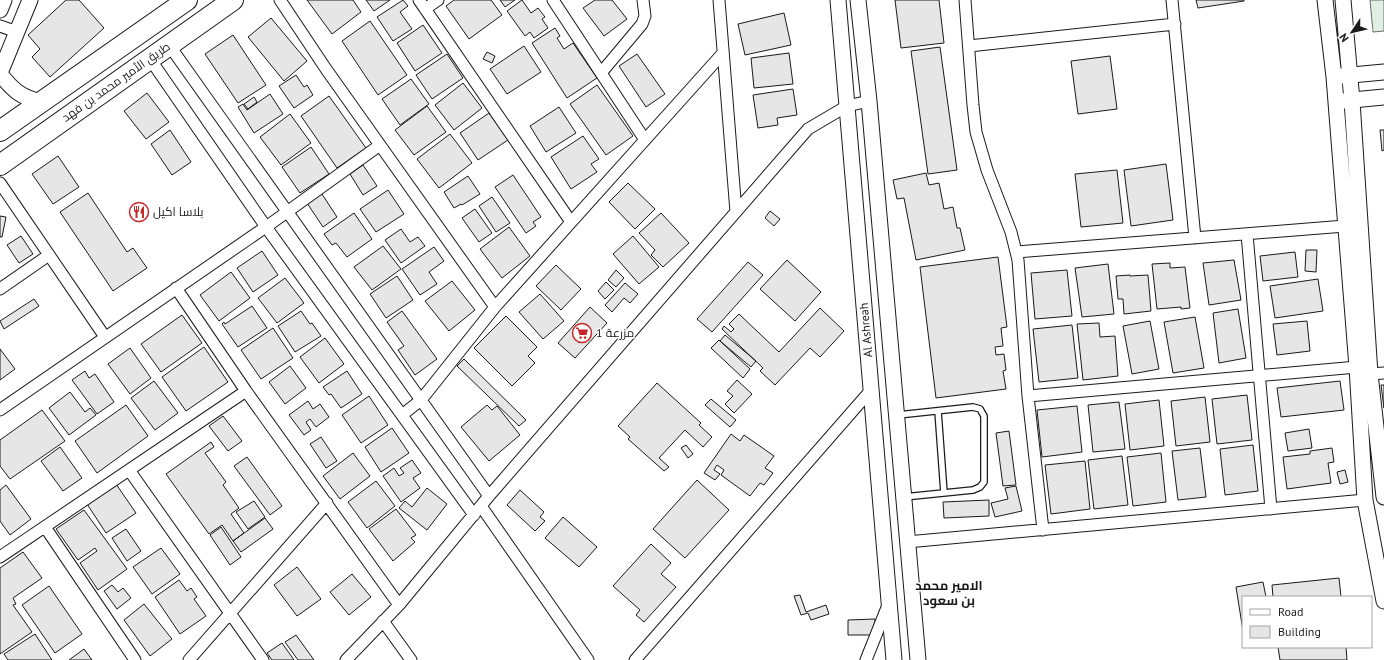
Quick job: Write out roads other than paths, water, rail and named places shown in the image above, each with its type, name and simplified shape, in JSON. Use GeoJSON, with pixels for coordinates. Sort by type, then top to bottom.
{"type":"FeatureCollection","features":[{"type":"Feature","properties":{"kind":"highway"},"geometry":{"type":"LineString","coordinates":[[2,126],[41,102],[187,0]]}},
{"type":"Feature","properties":{"kind":"highway","name":"طريق الأمير محمد بن فهد"},"geometry":{"type":"LineString","coordinates":[[0,165],[233,0]]}},
{"type":"Feature","properties":{"kind":"street"},"geometry":{"type":"LineString","coordinates":[[0,10],[4,0]]}},
{"type":"Feature","properties":{"kind":"street"},"geometry":{"type":"LineString","coordinates":[[30,0],[0,73],[13,90],[26,98],[41,102]]}},
{"type":"Feature","properties":{"kind":"street"},"geometry":{"type":"LineString","coordinates":[[280,0],[380,146],[495,307]]}},
{"type":"Feature","properties":{"kind":"street"},"geometry":{"type":"LineString","coordinates":[[438,0],[422,4],[571,222]]}},
{"type":"Feature","properties":{"kind":"street"},"geometry":{"type":"LineString","coordinates":[[553,0],[646,140]]}},
{"type":"Feature","properties":{"kind":"street"},"geometry":{"type":"LineString","coordinates":[[601,73],[642,24],[645,16],[643,0]]}},
{"type":"Feature","properties":{"kind":"street"},"geometry":{"type":"LineString","coordinates":[[719,0],[736,212]]}},
{"type":"Feature","properties":{"kind":"street","name":"Al Ashreah"},"geometry":{"type":"LineString","coordinates":[[838,0],[891,642],[894,660]]}},
{"type":"Feature","properties":{"kind":"street"},"geometry":{"type":"LineString","coordinates":[[858,0],[869,101],[918,660]]}},
{"type":"Feature","properties":{"kind":"street"},"geometry":{"type":"LineString","coordinates":[[965,0],[976,132],[987,170],[1012,232],[1016,252],[1028,396],[1043,530]]}},
{"type":"Feature","properties":{"kind":"street"},"geometry":{"type":"LineString","coordinates":[[1172,0],[1195,238]]}},
{"type":"Feature","properties":{"kind":"street"},"geometry":{"type":"LineString","coordinates":[[1325,0],[1334,77],[1345,226],[1370,371],[1365,500],[1384,601]]}},
{"type":"Feature","properties":{"kind":"street"},"geometry":{"type":"LineString","coordinates":[[1343,0],[1352,101],[1370,371],[1384,497]]}},
{"type":"Feature","properties":{"kind":"street"},"geometry":{"type":"LineString","coordinates":[[969,46],[1175,24]]}},
{"type":"Feature","properties":{"kind":"street"},"geometry":{"type":"LineString","coordinates":[[0,26],[17,32]]}},
{"type":"Feature","properties":{"kind":"street"},"geometry":{"type":"LineString","coordinates":[[169,45],[489,496]]}},
{"type":"Feature","properties":{"kind":"street"},"geometry":{"type":"LineString","coordinates":[[402,415],[421,400],[495,307],[723,53]]}},
{"type":"Feature","properties":{"kind":"street"},"geometry":{"type":"LineString","coordinates":[[150,59],[266,227],[474,515]]}},
{"type":"Feature","properties":{"kind":"street"},"geometry":{"type":"LineString","coordinates":[[1334,77],[1384,72]]}},
{"type":"Feature","properties":{"kind":"street"},"geometry":{"type":"LineString","coordinates":[[1335,102],[1384,97]]}},
{"type":"Feature","properties":{"kind":"street"},"geometry":{"type":"LineString","coordinates":[[346,660],[398,605],[489,496],[808,129],[847,106],[869,101]]}},
{"type":"Feature","properties":{"kind":"street"},"geometry":{"type":"LineString","coordinates":[[0,410],[266,227],[380,146]]}},
{"type":"Feature","properties":{"kind":"street"},"geometry":{"type":"LineString","coordinates":[[0,183],[105,337]]}},
{"type":"Feature","properties":{"kind":"street"},"geometry":{"type":"LineString","coordinates":[[1016,252],[1345,226]]}},
{"type":"Feature","properties":{"kind":"street"},"geometry":{"type":"LineString","coordinates":[[1248,234],[1271,509]]}},
{"type":"Feature","properties":{"kind":"street"},"geometry":{"type":"LineString","coordinates":[[0,289],[49,255]]}},
{"type":"Feature","properties":{"kind":"street"},"geometry":{"type":"LineString","coordinates":[[176,288],[246,391],[398,605]]}},
{"type":"Feature","properties":{"kind":"street"},"geometry":{"type":"LineString","coordinates":[[1028,396],[1260,376],[1370,371]]}},
{"type":"Feature","properties":{"kind":"street"},"geometry":{"type":"LineString","coordinates":[[635,660],[870,390]]}},
{"type":"Feature","properties":{"kind":"street"},"geometry":{"type":"LineString","coordinates":[[0,557],[246,391]]}},
{"type":"Feature","properties":{"kind":"street"},"geometry":{"type":"LineString","coordinates":[[129,470],[263,660]]}},
{"type":"Feature","properties":{"kind":"street"},"geometry":{"type":"LineString","coordinates":[[907,542],[1365,500]]}},
{"type":"Feature","properties":{"kind":"street"},"geometry":{"type":"LineString","coordinates":[[189,660],[326,504]]}},
{"type":"Feature","properties":{"kind":"street"},"geometry":{"type":"LineString","coordinates":[[481,506],[588,660]]}},
{"type":"Feature","properties":{"kind":"street"},"geometry":{"type":"LineString","coordinates":[[45,527],[135,660]]}},
{"type":"Feature","properties":{"kind":"street"},"geometry":{"type":"LineString","coordinates":[[866,660],[888,605]]}},
{"type":"Feature","properties":{"kind":"street"},"geometry":{"type":"LineString","coordinates":[[383,621],[411,660]]}},
{"type":"Feature","properties":{"kind":"lane"},"geometry":{"type":"LineString","coordinates":[[896,416],[973,407],[980,409],[984,416],[984,482],[980,487],[973,490],[903,497]]}},
{"type":"Feature","properties":{"kind":"lane"},"geometry":{"type":"LineString","coordinates":[[938,411],[944,493]]}},
{"type":"Feature","properties":{"kind":"lane"},"geometry":{"type":"LineString","coordinates":[[891,642],[891,660]]}},
{"type":"Feature","properties":{"kind":"place","name":"بلاسا اكيل"},"geometry":{"type":"Point","coordinates":[139,212]}},
{"type":"Feature","properties":{"kind":"place","name":"مزرعة 1"},"geometry":{"type":"Point","coordinates":[582,333]}},
{"type":"Feature","properties":{"kind":"district","name":"الامير محمد بن سعود"},"geometry":{"type":"Point","coordinates":[949,592]}}]}
